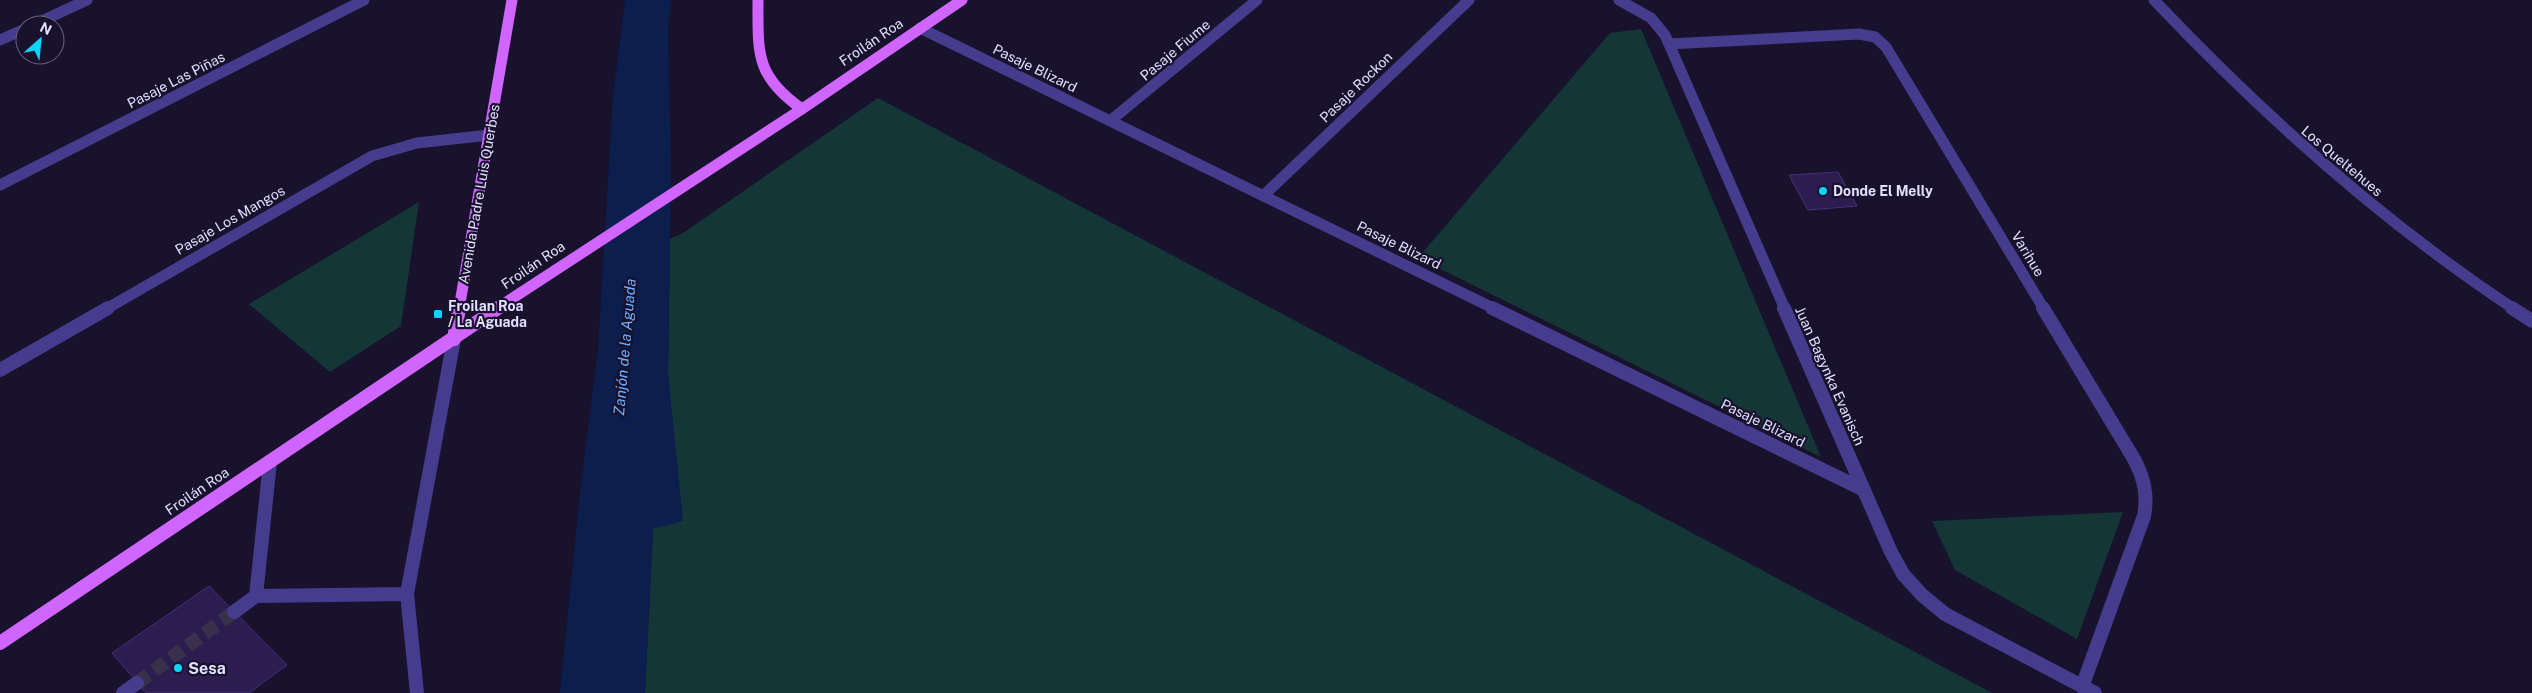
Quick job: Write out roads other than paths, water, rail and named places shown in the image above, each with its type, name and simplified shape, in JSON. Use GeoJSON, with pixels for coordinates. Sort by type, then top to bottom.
{"type":"FeatureCollection","features":[{"type":"Feature","properties":{"kind":"main road","name":"Avenida Padre Luis Querbes"},"geometry":{"type":"LineString","coordinates":[[454,339],[512,0]]}},
{"type":"Feature","properties":{"kind":"main road"},"geometry":{"type":"LineString","coordinates":[[758,0],[761,66],[774,88],[802,109]]}},
{"type":"Feature","properties":{"kind":"main road","name":"Froilán Roa"},"geometry":{"type":"LineString","coordinates":[[0,643],[578,254],[802,109],[962,0]]}},
{"type":"Feature","properties":{"kind":"street"},"geometry":{"type":"LineString","coordinates":[[55,15],[87,0]]}},
{"type":"Feature","properties":{"kind":"street","name":"Pasaje Las Piñas"},"geometry":{"type":"LineString","coordinates":[[0,185],[364,0]]}},
{"type":"Feature","properties":{"kind":"street","name":"Pasaje Fiume"},"geometry":{"type":"LineString","coordinates":[[1110,122],[1257,0]]}},
{"type":"Feature","properties":{"kind":"street","name":"Pasaje Rockon"},"geometry":{"type":"LineString","coordinates":[[1263,196],[1469,0]]}},
{"type":"Feature","properties":{"kind":"street","name":"Juan Bagynka Evanisch"},"geometry":{"type":"LineString","coordinates":[[1619,0],[1651,18],[1659,26],[1669,44],[1891,552],[1903,574],[1922,595],[1945,614],[2094,693]]}},
{"type":"Feature","properties":{"kind":"street","name":"Los Queltehues"},"geometry":{"type":"LineString","coordinates":[[2154,0],[2252,102],[2364,200],[2432,252],[2532,321]]}},
{"type":"Feature","properties":{"kind":"street","name":"Pasaje Blizard"},"geometry":{"type":"LineString","coordinates":[[920,28],[1864,490]]}},
{"type":"Feature","properties":{"kind":"street"},"geometry":{"type":"LineString","coordinates":[[0,40],[15,33]]}},
{"type":"Feature","properties":{"kind":"street","name":"Varihue"},"geometry":{"type":"LineString","coordinates":[[1669,44],[1859,34],[1875,38],[1886,47],[2134,459],[2146,486],[2147,502],[2144,516],[2082,687]]}},
{"type":"Feature","properties":{"kind":"street","name":"Pasaje Los Mangos"},"geometry":{"type":"LineString","coordinates":[[0,370],[372,156],[417,143],[489,135]]}},
{"type":"Feature","properties":{"kind":"street","name":"Avenida Padre Luis Querbes"},"geometry":{"type":"LineString","coordinates":[[417,693],[407,594],[454,339]]}},
{"type":"Feature","properties":{"kind":"street"},"geometry":{"type":"LineString","coordinates":[[256,596],[270,462]]}},
{"type":"Feature","properties":{"kind":"street"},"geometry":{"type":"LineString","coordinates":[[234,612],[256,596],[407,594]]}},
{"type":"Feature","properties":{"kind":"street"},"geometry":{"type":"LineString","coordinates":[[123,693],[137,683]]}},
{"type":"Feature","properties":{"kind":"water","name":"Zanjón de la Aguada"},"geometry":{"type":"Polygon","coordinates":[[[625,0],[672,0],[668,26],[671,164],[668,373],[683,521],[653,529],[645,693],[560,693],[581,484],[598,349],[613,95],[625,0]]]}},
{"type":"Feature","properties":{"kind":"tunnel"},"geometry":{"type":"LineString","coordinates":[[137,683],[234,612]]}},
{"type":"Feature","properties":{"kind":"place","name":"Donde El Melly"},"geometry":{"type":"Point","coordinates":[1823,191]}},
{"type":"Feature","properties":{"kind":"place","name":"Froilan Roa / La Aguada"},"geometry":{"type":"Point","coordinates":[438,314]}},
{"type":"Feature","properties":{"kind":"place","name":"Sesa"},"geometry":{"type":"Point","coordinates":[178,668]}}]}
